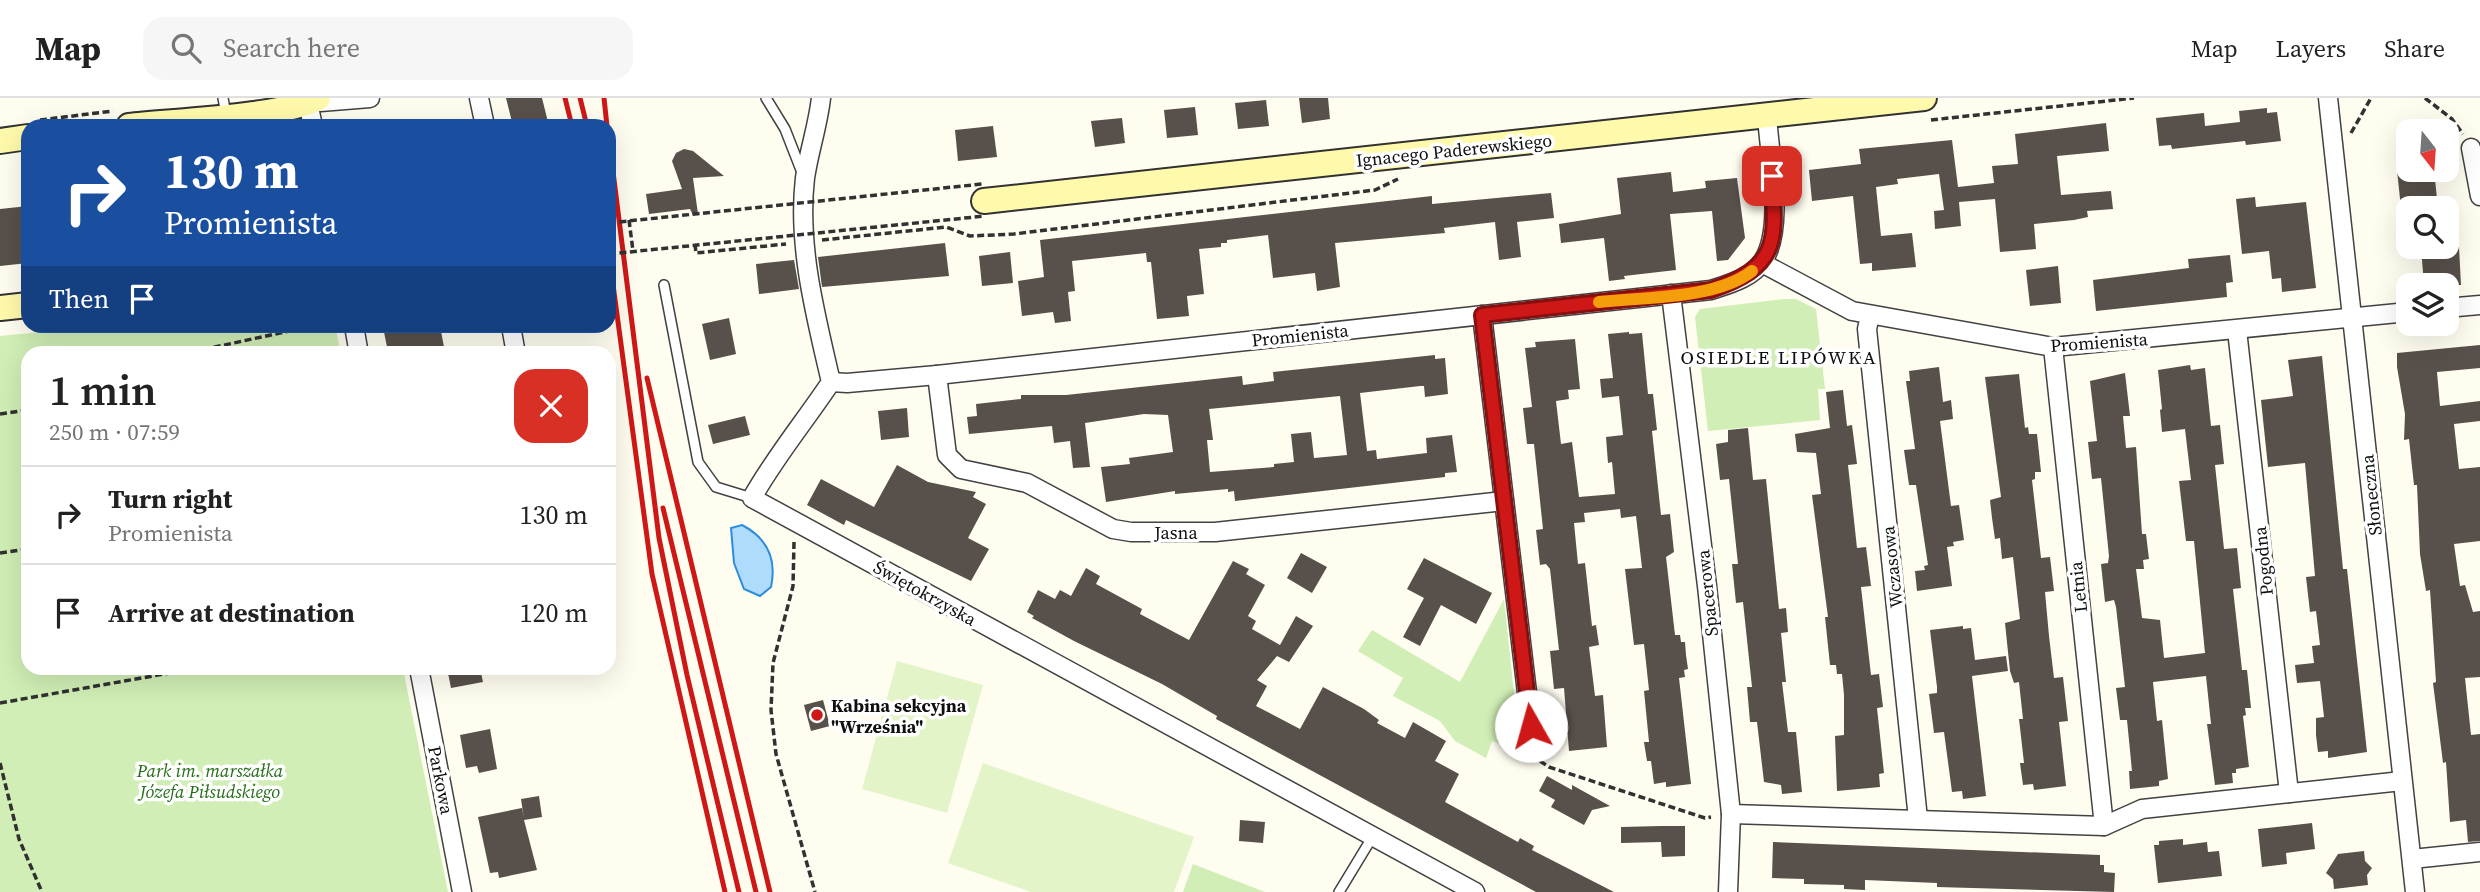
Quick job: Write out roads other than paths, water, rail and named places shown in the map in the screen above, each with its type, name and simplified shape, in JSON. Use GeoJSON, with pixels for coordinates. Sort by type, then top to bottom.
{"type":"FeatureCollection","features":[{"type":"Feature","properties":{"kind":"street"},"geometry":{"type":"LineString","coordinates":[[121,118],[225,106],[313,109],[370,98]]}},
{"type":"Feature","properties":{"kind":"street"},"geometry":{"type":"LineString","coordinates":[[479,98],[484,119]]}},
{"type":"Feature","properties":{"kind":"street"},"geometry":{"type":"LineString","coordinates":[[752,498],[775,457],[803,424],[831,382],[812,302],[806,242],[805,180],[821,98]]}},
{"type":"Feature","properties":{"kind":"street","name":"Słoneczna"},"geometry":{"type":"LineString","coordinates":[[2328,98],[2415,892]]}},
{"type":"Feature","properties":{"kind":"street","name":"Ignacego Paderewskiego"},"geometry":{"type":"LineString","coordinates":[[984,201],[1767,115],[1925,110]]}},
{"type":"Feature","properties":{"kind":"street"},"geometry":{"type":"LineString","coordinates":[[1762,263],[1772,243],[1774,218],[1767,115]]}},
{"type":"Feature","properties":{"kind":"street"},"geometry":{"type":"LineString","coordinates":[[0,141],[21,133]]}},
{"type":"Feature","properties":{"kind":"street"},"geometry":{"type":"LineString","coordinates":[[2471,148],[2480,196]]}},
{"type":"Feature","properties":{"kind":"street","name":"Promienista"},"geometry":{"type":"LineString","coordinates":[[831,382],[937,375],[1711,290],[1743,279],[1762,263],[1826,299],[1870,316],[2053,347],[2396,314]]}},
{"type":"Feature","properties":{"kind":"street","name":"Spacerowa"},"geometry":{"type":"LineString","coordinates":[[1671,294],[1707,586],[1731,814],[1728,892]]}},
{"type":"Feature","properties":{"kind":"street"},"geometry":{"type":"LineString","coordinates":[[2459,306],[2480,304]]}},
{"type":"Feature","properties":{"kind":"street"},"geometry":{"type":"LineString","coordinates":[[0,308],[21,306]]}},
{"type":"Feature","properties":{"kind":"street"},"geometry":{"type":"LineString","coordinates":[[1482,315],[1531,726],[1524,750]]}},
{"type":"Feature","properties":{"kind":"street","name":"Wczasowa"},"geometry":{"type":"LineString","coordinates":[[1870,316],[1867,329],[1918,819]]}},
{"type":"Feature","properties":{"kind":"street","name":"Pogodna"},"geometry":{"type":"LineString","coordinates":[[2237,330],[2289,793]]}},
{"type":"Feature","properties":{"kind":"street","name":"Letnia"},"geometry":{"type":"LineString","coordinates":[[2053,347],[2104,827]]}},
{"type":"Feature","properties":{"kind":"street","name":"Jasna"},"geometry":{"type":"LineString","coordinates":[[937,375],[947,455],[953,463],[970,473],[1027,483],[1113,529],[1215,532],[1504,500]]}},
{"type":"Feature","properties":{"kind":"street","name":"Świętokrzyska"},"geometry":{"type":"LineString","coordinates":[[752,498],[1475,892]]}},
{"type":"Feature","properties":{"kind":"street","name":"Parkowa"},"geometry":{"type":"LineString","coordinates":[[420,675],[462,892]]}},
{"type":"Feature","properties":{"kind":"street"},"geometry":{"type":"LineString","coordinates":[[1731,814],[2104,827],[2142,809],[2402,781]]}},
{"type":"Feature","properties":{"kind":"street"},"geometry":{"type":"LineString","coordinates":[[2412,859],[2480,852]]}},
{"type":"Feature","properties":{"kind":"lane"},"geometry":{"type":"LineString","coordinates":[[766,98],[785,129],[805,180]]}},
{"type":"Feature","properties":{"kind":"lane"},"geometry":{"type":"LineString","coordinates":[[664,285],[698,462],[716,487],[752,498]]}},
{"type":"Feature","properties":{"kind":"lane"},"geometry":{"type":"LineString","coordinates":[[1339,892],[1373,836]]}},
{"type":"Feature","properties":{"kind":"water"},"geometry":{"type":"Polygon","coordinates":[[[742,525],[764,543],[771,559],[771,587],[760,596],[744,589],[734,563],[731,528],[742,525]]]}},
{"type":"Feature","properties":{"kind":"railway"},"geometry":{"type":"LineString","coordinates":[[565,98],[570,119]]}},
{"type":"Feature","properties":{"kind":"railway"},"geometry":{"type":"LineString","coordinates":[[580,98],[585,119]]}},
{"type":"Feature","properties":{"kind":"railway"},"geometry":{"type":"LineString","coordinates":[[604,98],[606,119]]}},
{"type":"Feature","properties":{"kind":"railway"},"geometry":{"type":"LineString","coordinates":[[616,196],[659,538],[687,675],[739,892]]}},
{"type":"Feature","properties":{"kind":"railway"},"geometry":{"type":"LineString","coordinates":[[616,307],[652,574],[725,892]]}},
{"type":"Feature","properties":{"kind":"railway"},"geometry":{"type":"LineString","coordinates":[[647,378],[770,892]]}},
{"type":"Feature","properties":{"kind":"railway"},"geometry":{"type":"LineString","coordinates":[[663,508],[756,892]]}},
{"type":"Feature","properties":{"kind":"place","name":"Kabina sekcyjna \"Września\""},"geometry":{"type":"Point","coordinates":[817,715]}},
{"type":"Feature","properties":{"kind":"district","name":"OSIEDLE LIPÓWKA"},"geometry":{"type":"Point","coordinates":[1779,357]}},
{"type":"Feature","properties":{"kind":"park label","name":"Park im. marszałka Józefa Piłsudskiego"},"geometry":{"type":"Point","coordinates":[210,780]}}]}
